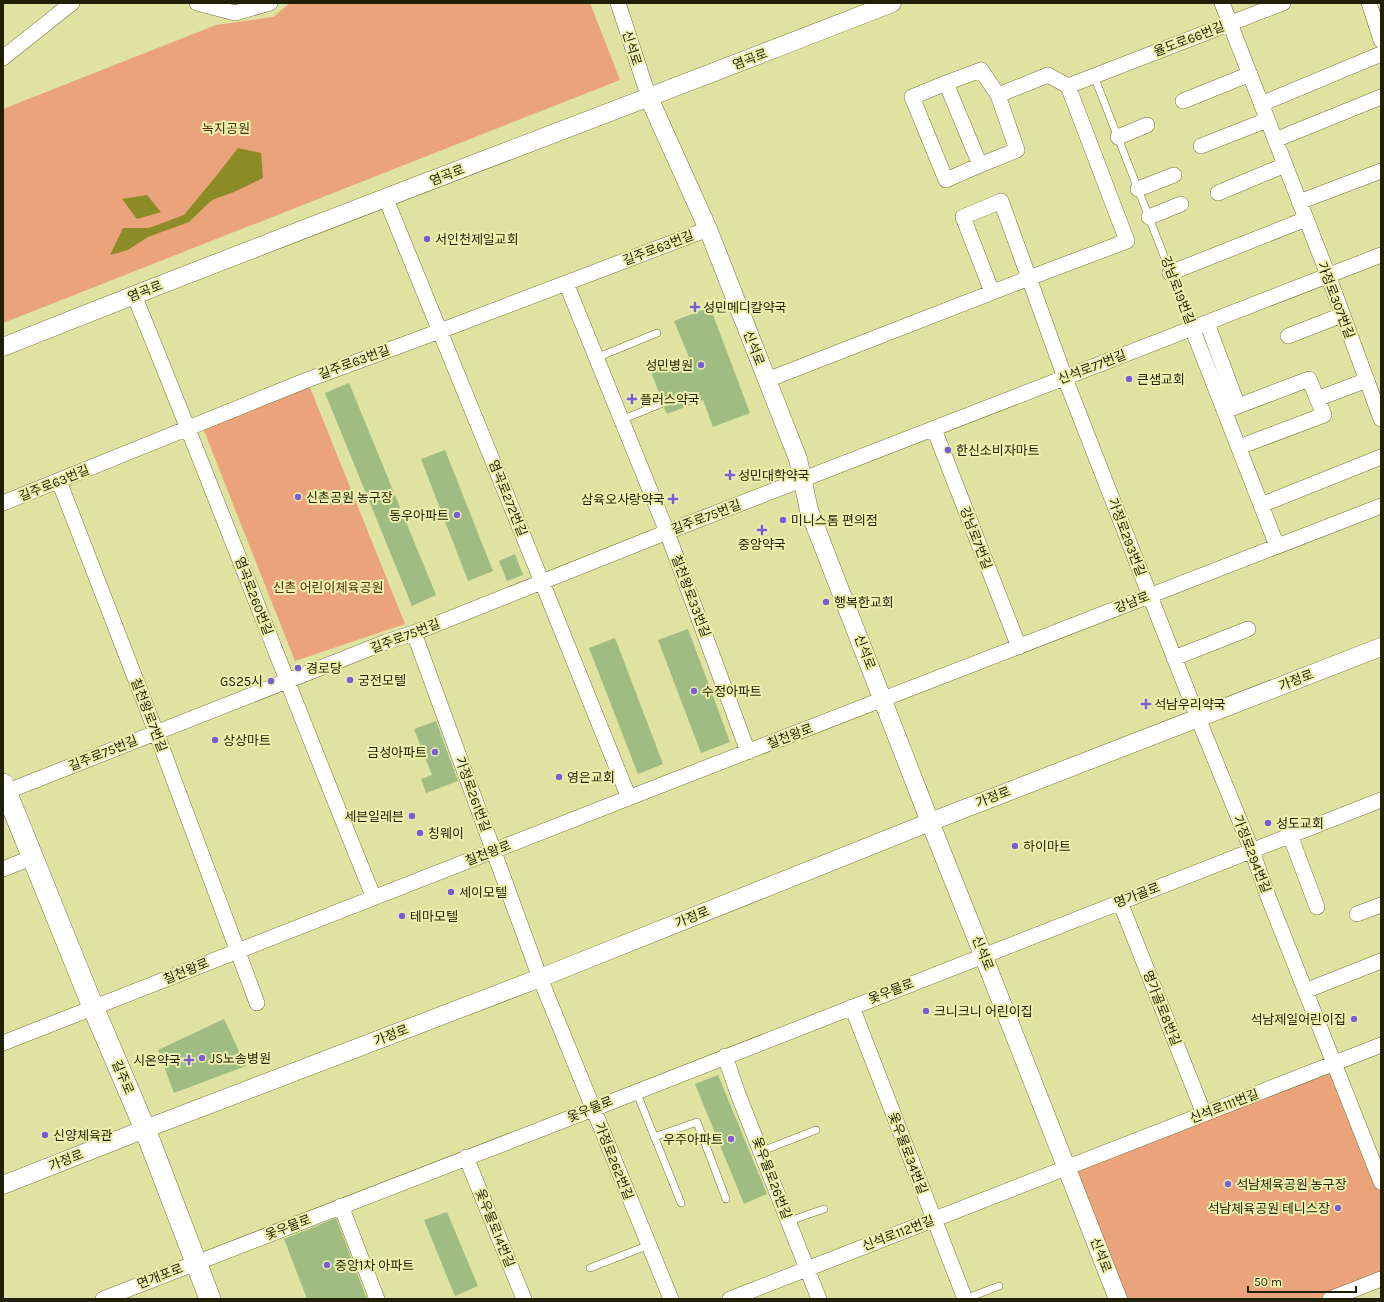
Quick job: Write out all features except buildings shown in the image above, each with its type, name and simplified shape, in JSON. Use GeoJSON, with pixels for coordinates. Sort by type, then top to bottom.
{"type":"FeatureCollection","features":[{"type":"Feature","properties":{"kind":"main road","name":"길주로"},"geometry":{"type":"LineString","coordinates":[[4,789],[93,1008],[145,1129],[210,1299]]}},
{"type":"Feature","properties":{"kind":"main road"},"geometry":{"type":"LineString","coordinates":[[196,1263],[198,1299]]}},
{"type":"Feature","properties":{"kind":"main road"},"geometry":{"type":"LineString","coordinates":[[196,1263],[227,1299]]}},
{"type":"Feature","properties":{"kind":"street"},"geometry":{"type":"LineString","coordinates":[[3,58],[72,3]]}},
{"type":"Feature","properties":{"kind":"street"},"geometry":{"type":"LineString","coordinates":[[197,3],[235,13],[270,3]]}},
{"type":"Feature","properties":{"kind":"street","name":"신석로"},"geometry":{"type":"LineString","coordinates":[[618,3],[649,98],[708,229],[798,459],[810,510],[884,699],[930,822],[984,955],[1118,1299]]}},
{"type":"Feature","properties":{"kind":"street","name":"염곡로"},"geometry":{"type":"LineString","coordinates":[[3,347],[134,294],[649,98],[863,8],[892,3]]}},
{"type":"Feature","properties":{"kind":"street","name":"가정로307번길"},"geometry":{"type":"LineString","coordinates":[[1222,3],[1328,276],[1381,419]]}},
{"type":"Feature","properties":{"kind":"street","name":"율도로66번길"},"geometry":{"type":"LineString","coordinates":[[1068,86],[1283,3]]}},
{"type":"Feature","properties":{"kind":"street"},"geometry":{"type":"LineString","coordinates":[[1369,3],[1380,34]]}},
{"type":"Feature","properties":{"kind":"street"},"geometry":{"type":"LineString","coordinates":[[1261,104],[1381,54]]}},
{"type":"Feature","properties":{"kind":"street"},"geometry":{"type":"LineString","coordinates":[[981,70],[998,95],[1017,150],[946,180],[912,97],[981,70]]}},
{"type":"Feature","properties":{"kind":"street"},"geometry":{"type":"LineString","coordinates":[[1183,101],[1250,74]]}},
{"type":"Feature","properties":{"kind":"street"},"geometry":{"type":"LineString","coordinates":[[767,380],[1127,241],[1068,86],[1048,75],[998,95]]}},
{"type":"Feature","properties":{"kind":"street"},"geometry":{"type":"LineString","coordinates":[[946,83],[980,165]]}},
{"type":"Feature","properties":{"kind":"street"},"geometry":{"type":"LineString","coordinates":[[1275,140],[1381,98]]}},
{"type":"Feature","properties":{"kind":"street"},"geometry":{"type":"LineString","coordinates":[[1201,146],[1267,120]]}},
{"type":"Feature","properties":{"kind":"street"},"geometry":{"type":"LineString","coordinates":[[1118,137],[1147,125]]}},
{"type":"Feature","properties":{"kind":"street"},"geometry":{"type":"LineString","coordinates":[[1218,193],[1285,165]]}},
{"type":"Feature","properties":{"kind":"street"},"geometry":{"type":"LineString","coordinates":[[1299,202],[1381,171]]}},
{"type":"Feature","properties":{"kind":"street"},"geometry":{"type":"LineString","coordinates":[[1138,189],[1174,175]]}},
{"type":"Feature","properties":{"kind":"street","name":"염곡로272번길"},"geometry":{"type":"LineString","coordinates":[[386,199],[629,798]]}},
{"type":"Feature","properties":{"kind":"street","name":"가정로293번길"},"geometry":{"type":"LineString","coordinates":[[992,292],[963,217],[1001,201],[1066,378],[1198,718]]}},
{"type":"Feature","properties":{"kind":"street"},"geometry":{"type":"LineString","coordinates":[[1149,218],[1181,204]]}},
{"type":"Feature","properties":{"kind":"street"},"geometry":{"type":"LineString","coordinates":[[1170,273],[1306,219]]}},
{"type":"Feature","properties":{"kind":"street","name":"길주로63번길"},"geometry":{"type":"LineString","coordinates":[[3,503],[307,380],[708,229]]}},
{"type":"Feature","properties":{"kind":"street","name":"신석로77번길"},"geometry":{"type":"LineString","coordinates":[[803,480],[1381,255]]}},
{"type":"Feature","properties":{"kind":"street","name":"칠천왕로33번길"},"geometry":{"type":"LineString","coordinates":[[566,283],[667,532],[748,752]]}},
{"type":"Feature","properties":{"kind":"street","name":"염곡로260번길"},"geometry":{"type":"LineString","coordinates":[[134,294],[189,428],[287,681],[374,898]]}},
{"type":"Feature","properties":{"kind":"street"},"geometry":{"type":"LineString","coordinates":[[1288,336],[1342,315]]}},
{"type":"Feature","properties":{"kind":"street"},"geometry":{"type":"LineString","coordinates":[[1207,323],[1231,408],[1309,378],[1324,415],[1247,444]]}},
{"type":"Feature","properties":{"kind":"street","name":"강남로19번길"},"geometry":{"type":"LineString","coordinates":[[1192,328],[1231,408],[1261,505],[1277,546]]}},
{"type":"Feature","properties":{"kind":"street"},"geometry":{"type":"LineString","coordinates":[[1317,399],[1367,380]]}},
{"type":"Feature","properties":{"kind":"street","name":"강남로7번길"},"geometry":{"type":"LineString","coordinates":[[934,429],[1019,647]]}},
{"type":"Feature","properties":{"kind":"street"},"geometry":{"type":"LineString","coordinates":[[1261,505],[1381,457]]}},
{"type":"Feature","properties":{"kind":"street","name":"길주로75번길"},"geometry":{"type":"LineString","coordinates":[[4,789],[414,633],[667,532],[803,480]]}},
{"type":"Feature","properties":{"kind":"street","name":"칠천왕로7번길"},"geometry":{"type":"LineString","coordinates":[[59,481],[156,732],[257,1003]]}},
{"type":"Feature","properties":{"kind":"street","name":"강남로"},"geometry":{"type":"LineString","coordinates":[[884,699],[1381,506]]}},
{"type":"Feature","properties":{"kind":"street"},"geometry":{"type":"LineString","coordinates":[[1174,658],[1248,629]]}},
{"type":"Feature","properties":{"kind":"street","name":"가정로261번길"},"geometry":{"type":"LineString","coordinates":[[414,633],[540,978]]}},
{"type":"Feature","properties":{"kind":"street","name":"가정로"},"geometry":{"type":"LineString","coordinates":[[3,1185],[540,978],[930,822],[1381,648]]}},
{"type":"Feature","properties":{"kind":"street","name":"칠천왕로"},"geometry":{"type":"LineString","coordinates":[[3,1042],[884,699]]}},
{"type":"Feature","properties":{"kind":"street","name":"가정로294번길"},"geometry":{"type":"LineString","coordinates":[[1198,718],[1252,851],[1381,1182]]}},
{"type":"Feature","properties":{"kind":"street","name":"명가골로"},"geometry":{"type":"LineString","coordinates":[[984,955],[1290,835],[1381,801]]}},
{"type":"Feature","properties":{"kind":"street"},"geometry":{"type":"LineString","coordinates":[[1290,835],[1317,907]]}},
{"type":"Feature","properties":{"kind":"street"},"geometry":{"type":"LineString","coordinates":[[3,869],[32,857]]}},
{"type":"Feature","properties":{"kind":"street","name":"명가골로8번길"},"geometry":{"type":"LineString","coordinates":[[1120,902],[1204,1114]]}},
{"type":"Feature","properties":{"kind":"street"},"geometry":{"type":"LineString","coordinates":[[1357,914],[1381,905]]}},
{"type":"Feature","properties":{"kind":"street","name":"옻우물로"},"geometry":{"type":"LineString","coordinates":[[196,1263],[984,955]]}},
{"type":"Feature","properties":{"kind":"street"},"geometry":{"type":"LineString","coordinates":[[1306,991],[1381,961]]}},
{"type":"Feature","properties":{"kind":"street","name":"가정로262번길"},"geometry":{"type":"LineString","coordinates":[[540,978],[671,1299]]}},
{"type":"Feature","properties":{"kind":"street","name":"옻우물로34번길"},"geometry":{"type":"LineString","coordinates":[[852,1006],[965,1299]]}},
{"type":"Feature","properties":{"kind":"street","name":"신석로111번길"},"geometry":{"type":"LineString","coordinates":[[1066,1168],[1381,1045]]}},
{"type":"Feature","properties":{"kind":"street","name":"옻우물로26번길"},"geometry":{"type":"LineString","coordinates":[[725,1056],[738,1094],[762,1151],[819,1299]]}},
{"type":"Feature","properties":{"kind":"street","name":"옻우물로14번길"},"geometry":{"type":"LineString","coordinates":[[466,1157],[524,1299]]}},
{"type":"Feature","properties":{"kind":"street","name":"신석로112번길"},"geometry":{"type":"LineString","coordinates":[[730,1299],[1066,1168]]}},
{"type":"Feature","properties":{"kind":"street"},"geometry":{"type":"LineString","coordinates":[[341,1206],[377,1299]]}},
{"type":"Feature","properties":{"kind":"street","name":"면개포로"},"geometry":{"type":"LineString","coordinates":[[103,1299],[196,1263]]}},
{"type":"Feature","properties":{"kind":"street"},"geometry":{"type":"LineString","coordinates":[[1330,1299],[1381,1279]]}},
{"type":"Feature","properties":{"kind":"lane","name":"강남로19번길"},"geometry":{"type":"LineString","coordinates":[[1094,76],[1192,328]]}},
{"type":"Feature","properties":{"kind":"lane"},"geometry":{"type":"LineString","coordinates":[[596,358],[657,333]]}},
{"type":"Feature","properties":{"kind":"lane"},"geometry":{"type":"LineString","coordinates":[[621,420],[663,404]]}},
{"type":"Feature","properties":{"kind":"lane"},"geometry":{"type":"LineString","coordinates":[[636,1091],[681,1203]]}},
{"type":"Feature","properties":{"kind":"lane"},"geometry":{"type":"LineString","coordinates":[[654,1137],[697,1122],[726,1199]]}},
{"type":"Feature","properties":{"kind":"lane"},"geometry":{"type":"LineString","coordinates":[[762,1151],[816,1130]]}},
{"type":"Feature","properties":{"kind":"lane"},"geometry":{"type":"LineString","coordinates":[[789,1221],[824,1209]]}},
{"type":"Feature","properties":{"kind":"lane"},"geometry":{"type":"LineString","coordinates":[[590,1268],[649,1245]]}},
{"type":"Feature","properties":{"kind":"lane"},"geometry":{"type":"LineString","coordinates":[[965,1299],[999,1286]]}},
{"type":"Feature","properties":{"kind":"green space","name":"녹지공원"},"geometry":{"type":"Polygon","coordinates":[[[290,3],[590,3],[620,80],[3,323],[3,109],[216,25],[273,17],[290,3]]]}},
{"type":"Feature","properties":{"kind":"green space","name":"신촌 어린이체육공원"},"geometry":{"type":"Polygon","coordinates":[[[307,380],[405,624],[295,661],[201,423],[307,380]]]}},
{"type":"Feature","properties":{"kind":"green space"},"geometry":{"type":"Polygon","coordinates":[[[1334,1063],[1381,1182],[1381,1276],[1324,1299],[1118,1299],[1066,1168],[1334,1063]]]}},
{"type":"Feature","properties":{"kind":"shaded area"},"geometry":{"type":"Polygon","coordinates":[[[238,148],[261,153],[263,178],[234,192],[212,200],[189,222],[148,237],[128,250],[110,255],[123,228],[149,228],[184,215],[238,148]]]}},
{"type":"Feature","properties":{"kind":"shaded area"},"geometry":{"type":"Polygon","coordinates":[[[147,195],[161,212],[137,219],[122,199],[147,195]]]}},
{"type":"Feature","properties":{"kind":"place","name":"서인천제일교회"},"geometry":{"type":"Point","coordinates":[427,239]}},
{"type":"Feature","properties":{"kind":"place","name":"성민메디칼약국"},"geometry":{"type":"Point","coordinates":[695,307]}},
{"type":"Feature","properties":{"kind":"place","name":"성민병원"},"geometry":{"type":"Point","coordinates":[701,365]}},
{"type":"Feature","properties":{"kind":"place","name":"큰샘교회"},"geometry":{"type":"Point","coordinates":[1129,379]}},
{"type":"Feature","properties":{"kind":"place","name":"플러스약국"},"geometry":{"type":"Point","coordinates":[632,399]}},
{"type":"Feature","properties":{"kind":"place","name":"한신소비자마트"},"geometry":{"type":"Point","coordinates":[948,450]}},
{"type":"Feature","properties":{"kind":"place","name":"성민대학약국"},"geometry":{"type":"Point","coordinates":[730,475]}},
{"type":"Feature","properties":{"kind":"place","name":"신촌공원 농구장"},"geometry":{"type":"Point","coordinates":[298,497]}},
{"type":"Feature","properties":{"kind":"place","name":"삼육오사랑약국"},"geometry":{"type":"Point","coordinates":[673,499]}},
{"type":"Feature","properties":{"kind":"place","name":"동우아파트"},"geometry":{"type":"Point","coordinates":[457,515]}},
{"type":"Feature","properties":{"kind":"place","name":"미니스톰 편의점"},"geometry":{"type":"Point","coordinates":[783,520]}},
{"type":"Feature","properties":{"kind":"place","name":"중앙약국"},"geometry":{"type":"Point","coordinates":[762,530]}},
{"type":"Feature","properties":{"kind":"place","name":"행복한교회"},"geometry":{"type":"Point","coordinates":[826,602]}},
{"type":"Feature","properties":{"kind":"place","name":"경로당"},"geometry":{"type":"Point","coordinates":[298,668]}},
{"type":"Feature","properties":{"kind":"place","name":"궁전모텔"},"geometry":{"type":"Point","coordinates":[350,680]}},
{"type":"Feature","properties":{"kind":"place","name":"GS25시"},"geometry":{"type":"Point","coordinates":[271,681]}},
{"type":"Feature","properties":{"kind":"place","name":"수정아파트"},"geometry":{"type":"Point","coordinates":[694,691]}},
{"type":"Feature","properties":{"kind":"place","name":"석남우리약국"},"geometry":{"type":"Point","coordinates":[1146,704]}},
{"type":"Feature","properties":{"kind":"place","name":"상상마트"},"geometry":{"type":"Point","coordinates":[215,740]}},
{"type":"Feature","properties":{"kind":"place","name":"금성아파트"},"geometry":{"type":"Point","coordinates":[435,752]}},
{"type":"Feature","properties":{"kind":"place","name":"영은교회"},"geometry":{"type":"Point","coordinates":[559,777]}},
{"type":"Feature","properties":{"kind":"place","name":"세븐일레븐"},"geometry":{"type":"Point","coordinates":[412,816]}},
{"type":"Feature","properties":{"kind":"place","name":"성도교회"},"geometry":{"type":"Point","coordinates":[1268,823]}},
{"type":"Feature","properties":{"kind":"place","name":"칭웨이"},"geometry":{"type":"Point","coordinates":[420,833]}},
{"type":"Feature","properties":{"kind":"place","name":"하이마트"},"geometry":{"type":"Point","coordinates":[1015,846]}},
{"type":"Feature","properties":{"kind":"place","name":"세이모텔"},"geometry":{"type":"Point","coordinates":[451,892]}},
{"type":"Feature","properties":{"kind":"place","name":"테마모텔"},"geometry":{"type":"Point","coordinates":[402,916]}},
{"type":"Feature","properties":{"kind":"place","name":"크니크니 어린이집"},"geometry":{"type":"Point","coordinates":[926,1011]}},
{"type":"Feature","properties":{"kind":"place","name":"석남제일어린이집"},"geometry":{"type":"Point","coordinates":[1354,1019]}},
{"type":"Feature","properties":{"kind":"place","name":"JS노송병원"},"geometry":{"type":"Point","coordinates":[202,1058]}},
{"type":"Feature","properties":{"kind":"place","name":"시온약국"},"geometry":{"type":"Point","coordinates":[189,1060]}},
{"type":"Feature","properties":{"kind":"place","name":"신양체육관"},"geometry":{"type":"Point","coordinates":[45,1135]}},
{"type":"Feature","properties":{"kind":"place","name":"우주아파트"},"geometry":{"type":"Point","coordinates":[731,1139]}},
{"type":"Feature","properties":{"kind":"place","name":"석남체육공원 농구장"},"geometry":{"type":"Point","coordinates":[1228,1184]}},
{"type":"Feature","properties":{"kind":"place","name":"석남체육공원 테니스장"},"geometry":{"type":"Point","coordinates":[1338,1208]}},
{"type":"Feature","properties":{"kind":"place","name":"중앙1차 아파트"},"geometry":{"type":"Point","coordinates":[327,1265]}}]}
